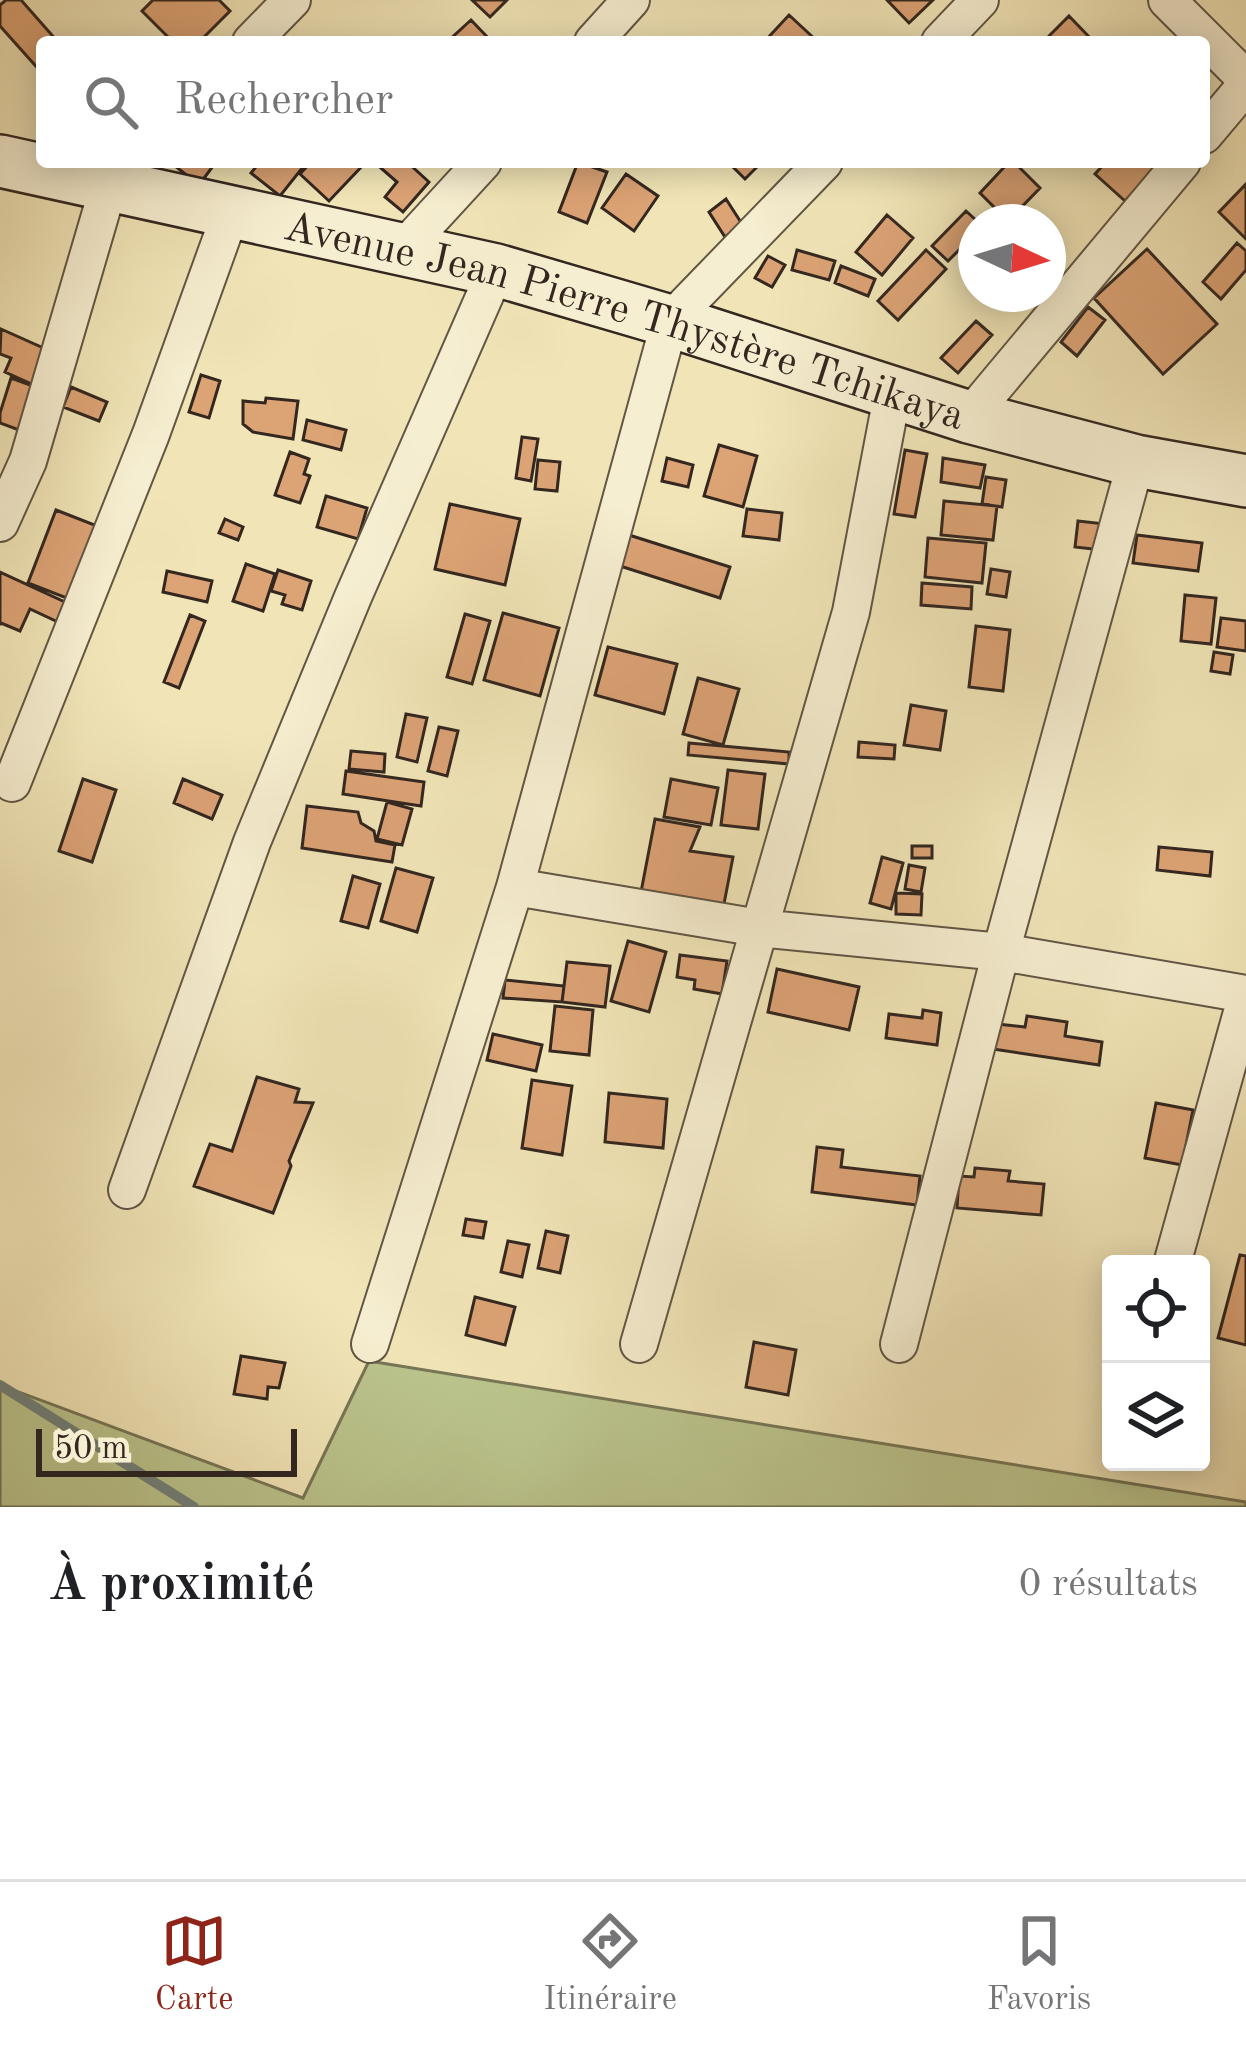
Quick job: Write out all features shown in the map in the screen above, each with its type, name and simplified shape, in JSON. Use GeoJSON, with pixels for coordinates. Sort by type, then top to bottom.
{"type":"FeatureCollection","features":[{"type":"Feature","properties":{"kind":"street"},"geometry":{"type":"LineString","coordinates":[[257,36],[292,0]]}},
{"type":"Feature","properties":{"kind":"street"},"geometry":{"type":"LineString","coordinates":[[598,36],[631,0]]}},
{"type":"Feature","properties":{"kind":"street"},"geometry":{"type":"LineString","coordinates":[[946,36],[980,0]]}},
{"type":"Feature","properties":{"kind":"street"},"geometry":{"type":"LineString","coordinates":[[1167,0],[1202,36]]}},
{"type":"Feature","properties":{"kind":"street"},"geometry":{"type":"LineString","coordinates":[[1210,45],[1246,82],[1210,127]]}},
{"type":"Feature","properties":{"kind":"street","name":"Avenue Jean Pierre Thystère Tchikaya"},"geometry":{"type":"LineString","coordinates":[[0,161],[36,165]]}},
{"type":"Feature","properties":{"kind":"street","name":"Avenue Jean Pierre Thystère Tchikaya"},"geometry":{"type":"LineString","coordinates":[[70,168],[120,173],[230,212],[496,270],[968,417],[1136,461],[1246,481]]}},
{"type":"Feature","properties":{"kind":"street"},"geometry":{"type":"LineString","coordinates":[[404,248],[477,168]]}},
{"type":"Feature","properties":{"kind":"street"},"geometry":{"type":"LineString","coordinates":[[370,1344],[515,886],[670,322],[818,168]]}},
{"type":"Feature","properties":{"kind":"street"},"geometry":{"type":"LineString","coordinates":[[968,417],[1177,168]]}},
{"type":"Feature","properties":{"kind":"street"},"geometry":{"type":"LineString","coordinates":[[0,523],[28,461],[120,173]]}},
{"type":"Feature","properties":{"kind":"street"},"geometry":{"type":"LineString","coordinates":[[12,783],[152,434],[230,212]]}},
{"type":"Feature","properties":{"kind":"street"},"geometry":{"type":"LineString","coordinates":[[127,1190],[252,842],[353,596],[496,270]]}},
{"type":"Feature","properties":{"kind":"street"},"geometry":{"type":"LineString","coordinates":[[639,1344],[851,612],[893,391]]}},
{"type":"Feature","properties":{"kind":"street"},"geometry":{"type":"LineString","coordinates":[[899,1343],[1000,952],[1136,461]]}},
{"type":"Feature","properties":{"kind":"street"},"geometry":{"type":"LineString","coordinates":[[515,886],[759,928],[1000,952],[1246,996],[1174,1255]]}},
{"type":"Feature","properties":{"kind":"green space"},"geometry":{"type":"Polygon","coordinates":[[[369,1361],[1246,1502],[1246,1507],[0,1507],[0,1385],[303,1498],[369,1361]]]}},
{"type":"Feature","properties":{"kind":"building"},"geometry":{"type":"Polygon","coordinates":[[[21,0],[53,36],[36,36],[36,66],[0,26],[0,5],[21,0]]]}},
{"type":"Feature","properties":{"kind":"building"},"geometry":{"type":"Polygon","coordinates":[[[153,0],[219,0],[230,11],[205,36],[167,36],[142,11],[153,0]]]}},
{"type":"Feature","properties":{"kind":"building"},"geometry":{"type":"Polygon","coordinates":[[[472,0],[507,0],[490,17],[472,0]]]}},
{"type":"Feature","properties":{"kind":"building"},"geometry":{"type":"Polygon","coordinates":[[[887,0],[933,0],[909,23],[887,0]]]}},
{"type":"Feature","properties":{"kind":"building"},"geometry":{"type":"Polygon","coordinates":[[[789,15],[812,36],[770,36],[789,15]]]}},
{"type":"Feature","properties":{"kind":"building"},"geometry":{"type":"Polygon","coordinates":[[[1069,16],[1088,36],[1049,36],[1069,16]]]}},
{"type":"Feature","properties":{"kind":"building"},"geometry":{"type":"Polygon","coordinates":[[[471,20],[486,36],[454,36],[471,20]]]}},
{"type":"Feature","properties":{"kind":"building"},"geometry":{"type":"Polygon","coordinates":[[[178,168],[212,168],[199,185],[178,168]]]}},
{"type":"Feature","properties":{"kind":"building"},"geometry":{"type":"Polygon","coordinates":[[[255,168],[302,168],[280,196],[251,173],[255,168]]]}},
{"type":"Feature","properties":{"kind":"building"},"geometry":{"type":"Polygon","coordinates":[[[306,168],[360,168],[329,201],[300,174],[306,168]]]}},
{"type":"Feature","properties":{"kind":"building"},"geometry":{"type":"Polygon","coordinates":[[[381,168],[414,168],[429,182],[403,212],[385,197],[397,182],[381,168]]]}},
{"type":"Feature","properties":{"kind":"building"},"geometry":{"type":"Polygon","coordinates":[[[576,168],[607,172],[587,223],[559,212],[576,168]]]}},
{"type":"Feature","properties":{"kind":"building"},"geometry":{"type":"Polygon","coordinates":[[[734,168],[756,168],[745,179],[734,168]]]}},
{"type":"Feature","properties":{"kind":"building"},"geometry":{"type":"Polygon","coordinates":[[[1003,168],[1020,168],[1040,188],[1024,204],[991,204],[980,193],[1003,168]]]}},
{"type":"Feature","properties":{"kind":"building"},"geometry":{"type":"Polygon","coordinates":[[[1100,168],[1155,168],[1125,201],[1095,174],[1100,168]]]}},
{"type":"Feature","properties":{"kind":"building"},"geometry":{"type":"Polygon","coordinates":[[[626,174],[658,196],[634,231],[602,208],[626,174]]]}},
{"type":"Feature","properties":{"kind":"building"},"geometry":{"type":"Polygon","coordinates":[[[1246,184],[1246,239],[1219,212],[1246,184]]]}},
{"type":"Feature","properties":{"kind":"building"},"geometry":{"type":"Polygon","coordinates":[[[726,199],[742,224],[725,237],[709,212],[726,199]]]}},
{"type":"Feature","properties":{"kind":"building"},"geometry":{"type":"Polygon","coordinates":[[[887,215],[913,238],[882,275],[856,252],[887,215]]]}},
{"type":"Feature","properties":{"kind":"building"},"geometry":{"type":"Polygon","coordinates":[[[958,219],[958,251],[948,261],[932,246],[958,219]]]}},
{"type":"Feature","properties":{"kind":"building"},"geometry":{"type":"Polygon","coordinates":[[[1237,243],[1246,251],[1246,270],[1221,299],[1203,282],[1237,243]]]}},
{"type":"Feature","properties":{"kind":"building"},"geometry":{"type":"Polygon","coordinates":[[[1147,249],[1217,324],[1163,374],[1094,298],[1147,249]]]}},
{"type":"Feature","properties":{"kind":"building"},"geometry":{"type":"Polygon","coordinates":[[[797,250],[835,261],[829,280],[792,270],[797,250]]]}},
{"type":"Feature","properties":{"kind":"building"},"geometry":{"type":"Polygon","coordinates":[[[926,250],[946,269],[898,320],[878,301],[926,250]]]}},
{"type":"Feature","properties":{"kind":"building"},"geometry":{"type":"Polygon","coordinates":[[[768,256],[785,265],[772,287],[755,278],[768,256]]]}},
{"type":"Feature","properties":{"kind":"building"},"geometry":{"type":"Polygon","coordinates":[[[841,266],[875,279],[868,296],[835,283],[841,266]]]}},
{"type":"Feature","properties":{"kind":"building"},"geometry":{"type":"Polygon","coordinates":[[[1088,307],[1105,320],[1077,356],[1061,342],[1088,307]]]}},
{"type":"Feature","properties":{"kind":"building"},"geometry":{"type":"Polygon","coordinates":[[[976,321],[992,335],[958,373],[941,358],[976,321]]]}},
{"type":"Feature","properties":{"kind":"building"},"geometry":{"type":"Polygon","coordinates":[[[1,329],[50,351],[34,385],[5,372],[11,358],[0,354],[1,329]]]}},
{"type":"Feature","properties":{"kind":"building"},"geometry":{"type":"Polygon","coordinates":[[[201,375],[220,381],[209,418],[189,412],[201,375]]]}},
{"type":"Feature","properties":{"kind":"building"},"geometry":{"type":"Polygon","coordinates":[[[11,378],[33,386],[19,430],[0,423],[11,378]]]}},
{"type":"Feature","properties":{"kind":"building"},"geometry":{"type":"Polygon","coordinates":[[[71,387],[107,402],[99,421],[63,407],[71,387]]]}},
{"type":"Feature","properties":{"kind":"building"},"geometry":{"type":"Polygon","coordinates":[[[266,398],[298,401],[293,439],[253,432],[243,424],[243,401],[265,403],[266,398]]]}},
{"type":"Feature","properties":{"kind":"building"},"geometry":{"type":"Polygon","coordinates":[[[307,420],[346,430],[341,450],[303,440],[307,420]]]}},
{"type":"Feature","properties":{"kind":"building"},"geometry":{"type":"Polygon","coordinates":[[[522,437],[538,439],[531,481],[516,478],[522,437]]]}},
{"type":"Feature","properties":{"kind":"building"},"geometry":{"type":"Polygon","coordinates":[[[719,445],[757,456],[743,507],[704,496],[719,445]]]}},
{"type":"Feature","properties":{"kind":"building"},"geometry":{"type":"Polygon","coordinates":[[[905,450],[927,454],[915,517],[894,514],[905,450]]]}},
{"type":"Feature","properties":{"kind":"building"},"geometry":{"type":"Polygon","coordinates":[[[290,452],[309,459],[304,474],[310,476],[300,503],[275,495],[290,452]]]}},
{"type":"Feature","properties":{"kind":"building"},"geometry":{"type":"Polygon","coordinates":[[[667,458],[693,465],[688,487],[662,481],[667,458]]]}},
{"type":"Feature","properties":{"kind":"building"},"geometry":{"type":"Polygon","coordinates":[[[943,458],[985,465],[980,488],[941,482],[943,458]]]}},
{"type":"Feature","properties":{"kind":"building"},"geometry":{"type":"Polygon","coordinates":[[[538,460],[560,462],[557,491],[535,489],[538,460]]]}},
{"type":"Feature","properties":{"kind":"building"},"geometry":{"type":"Polygon","coordinates":[[[986,477],[1006,480],[1002,507],[982,504],[986,477]]]}},
{"type":"Feature","properties":{"kind":"building"},"geometry":{"type":"Polygon","coordinates":[[[326,496],[367,508],[358,539],[317,527],[326,496]]]}},
{"type":"Feature","properties":{"kind":"building"},"geometry":{"type":"Polygon","coordinates":[[[944,501],[997,506],[993,540],[941,535],[944,501]]]}},
{"type":"Feature","properties":{"kind":"building"},"geometry":{"type":"Polygon","coordinates":[[[450,504],[520,519],[505,585],[435,569],[450,504]]]}},
{"type":"Feature","properties":{"kind":"building"},"geometry":{"type":"Polygon","coordinates":[[[747,509],[782,513],[779,540],[743,536],[747,509]]]}},
{"type":"Feature","properties":{"kind":"building"},"geometry":{"type":"Polygon","coordinates":[[[56,510],[110,531],[82,604],[28,583],[56,510]]]}},
{"type":"Feature","properties":{"kind":"building"},"geometry":{"type":"Polygon","coordinates":[[[225,519],[243,527],[238,540],[219,533],[225,519]]]}},
{"type":"Feature","properties":{"kind":"building"},"geometry":{"type":"Polygon","coordinates":[[[1078,521],[1105,524],[1102,550],[1075,547],[1078,521]]]}},
{"type":"Feature","properties":{"kind":"building"},"geometry":{"type":"Polygon","coordinates":[[[629,535],[730,567],[720,598],[620,566],[629,535]]]}},
{"type":"Feature","properties":{"kind":"building"},"geometry":{"type":"Polygon","coordinates":[[[1137,535],[1202,543],[1198,571],[1133,563],[1137,535]]]}},
{"type":"Feature","properties":{"kind":"building"},"geometry":{"type":"Polygon","coordinates":[[[928,538],[986,543],[982,583],[925,577],[928,538]]]}},
{"type":"Feature","properties":{"kind":"building"},"geometry":{"type":"Polygon","coordinates":[[[246,564],[275,574],[263,611],[233,601],[246,564]]]}},
{"type":"Feature","properties":{"kind":"building"},"geometry":{"type":"Polygon","coordinates":[[[991,569],[1010,572],[1006,597],[987,594],[991,569]]]}},
{"type":"Feature","properties":{"kind":"building"},"geometry":{"type":"Polygon","coordinates":[[[278,570],[311,581],[302,610],[282,604],[285,595],[271,591],[278,570]]]}},
{"type":"Feature","properties":{"kind":"building"},"geometry":{"type":"Polygon","coordinates":[[[167,571],[212,581],[207,602],[163,592],[167,571]]]}},
{"type":"Feature","properties":{"kind":"building"},"geometry":{"type":"Polygon","coordinates":[[[0,572],[67,603],[58,622],[30,609],[20,631],[0,625],[0,572]]]}},
{"type":"Feature","properties":{"kind":"building"},"geometry":{"type":"Polygon","coordinates":[[[922,583],[972,587],[971,609],[921,605],[922,583]]]}},
{"type":"Feature","properties":{"kind":"building"},"geometry":{"type":"Polygon","coordinates":[[[1185,595],[1216,598],[1211,644],[1181,641],[1185,595]]]}},
{"type":"Feature","properties":{"kind":"building"},"geometry":{"type":"Polygon","coordinates":[[[503,613],[559,628],[540,696],[484,680],[503,613]]]}},
{"type":"Feature","properties":{"kind":"building"},"geometry":{"type":"Polygon","coordinates":[[[465,614],[490,621],[472,684],[447,677],[465,614]]]}},
{"type":"Feature","properties":{"kind":"building"},"geometry":{"type":"Polygon","coordinates":[[[190,615],[205,621],[179,688],[164,682],[190,615]]]}},
{"type":"Feature","properties":{"kind":"building"},"geometry":{"type":"Polygon","coordinates":[[[1221,618],[1246,621],[1246,651],[1217,647],[1221,618]]]}},
{"type":"Feature","properties":{"kind":"building"},"geometry":{"type":"Polygon","coordinates":[[[976,626],[1010,630],[1003,691],[969,687],[976,626]]]}},
{"type":"Feature","properties":{"kind":"building"},"geometry":{"type":"Polygon","coordinates":[[[608,647],[677,664],[664,714],[595,695],[608,647]]]}},
{"type":"Feature","properties":{"kind":"building"},"geometry":{"type":"Polygon","coordinates":[[[1214,652],[1233,655],[1230,674],[1211,671],[1214,652]]]}},
{"type":"Feature","properties":{"kind":"building"},"geometry":{"type":"Polygon","coordinates":[[[698,678],[739,689],[723,745],[683,734],[698,678]]]}},
{"type":"Feature","properties":{"kind":"building"},"geometry":{"type":"Polygon","coordinates":[[[911,705],[946,711],[940,750],[904,745],[911,705]]]}},
{"type":"Feature","properties":{"kind":"building"},"geometry":{"type":"Polygon","coordinates":[[[406,714],[427,718],[417,762],[397,757],[406,714]]]}},
{"type":"Feature","properties":{"kind":"building"},"geometry":{"type":"Polygon","coordinates":[[[439,727],[458,731],[447,776],[428,771],[439,727]]]}},
{"type":"Feature","properties":{"kind":"building"},"geometry":{"type":"Polygon","coordinates":[[[859,742],[895,745],[894,759],[858,757],[859,742]]]}},
{"type":"Feature","properties":{"kind":"building"},"geometry":{"type":"Polygon","coordinates":[[[689,743],[789,752],[789,764],[688,755],[689,743]]]}},
{"type":"Feature","properties":{"kind":"building"},"geometry":{"type":"Polygon","coordinates":[[[351,751],[385,754],[384,772],[349,769],[351,751]]]}},
{"type":"Feature","properties":{"kind":"building"},"geometry":{"type":"Polygon","coordinates":[[[728,770],[765,774],[758,829],[721,825],[728,770]]]}},
{"type":"Feature","properties":{"kind":"building"},"geometry":{"type":"Polygon","coordinates":[[[346,771],[424,782],[421,806],[343,794],[346,771]]]}},
{"type":"Feature","properties":{"kind":"building"},"geometry":{"type":"Polygon","coordinates":[[[83,779],[116,790],[92,862],[59,851],[83,779]]]}},
{"type":"Feature","properties":{"kind":"building"},"geometry":{"type":"Polygon","coordinates":[[[183,779],[222,795],[212,819],[174,803],[183,779]]]}},
{"type":"Feature","properties":{"kind":"building"},"geometry":{"type":"Polygon","coordinates":[[[671,779],[718,788],[711,825],[664,817],[671,779]]]}},
{"type":"Feature","properties":{"kind":"building"},"geometry":{"type":"Polygon","coordinates":[[[387,802],[412,809],[402,845],[377,839],[387,802]]]}},
{"type":"Feature","properties":{"kind":"building"},"geometry":{"type":"Polygon","coordinates":[[[307,806],[358,812],[376,841],[395,845],[392,862],[302,848],[307,806]]]}},
{"type":"Feature","properties":{"kind":"building"},"geometry":{"type":"Polygon","coordinates":[[[655,819],[700,827],[690,851],[733,857],[723,909],[641,892],[655,819]]]}},
{"type":"Feature","properties":{"kind":"building"},"geometry":{"type":"Polygon","coordinates":[[[912,846],[932,846],[932,858],[912,858],[912,846]]]}},
{"type":"Feature","properties":{"kind":"building"},"geometry":{"type":"Polygon","coordinates":[[[1159,847],[1212,852],[1210,876],[1157,870],[1159,847]]]}},
{"type":"Feature","properties":{"kind":"building"},"geometry":{"type":"Polygon","coordinates":[[[882,857],[903,863],[891,909],[870,903],[882,857]]]}},
{"type":"Feature","properties":{"kind":"building"},"geometry":{"type":"Polygon","coordinates":[[[909,865],[925,868],[921,892],[905,889],[909,865]]]}},
{"type":"Feature","properties":{"kind":"building"},"geometry":{"type":"Polygon","coordinates":[[[396,868],[433,878],[417,932],[381,921],[396,868]]]}},
{"type":"Feature","properties":{"kind":"building"},"geometry":{"type":"Polygon","coordinates":[[[353,876],[380,884],[368,928],[341,921],[353,876]]]}},
{"type":"Feature","properties":{"kind":"building"},"geometry":{"type":"Polygon","coordinates":[[[896,893],[922,894],[921,915],[896,914],[896,893]]]}},
{"type":"Feature","properties":{"kind":"building"},"geometry":{"type":"Polygon","coordinates":[[[628,941],[666,952],[649,1012],[611,1001],[628,941]]]}},
{"type":"Feature","properties":{"kind":"building"},"geometry":{"type":"Polygon","coordinates":[[[680,955],[727,961],[722,994],[694,989],[695,980],[677,977],[680,955]]]}},
{"type":"Feature","properties":{"kind":"building"},"geometry":{"type":"Polygon","coordinates":[[[567,962],[610,966],[605,1007],[562,1002],[567,962]]]}},
{"type":"Feature","properties":{"kind":"building"},"geometry":{"type":"Polygon","coordinates":[[[777,969],[859,987],[849,1030],[768,1012],[777,969]]]}},
{"type":"Feature","properties":{"kind":"building"},"geometry":{"type":"Polygon","coordinates":[[[505,980],[564,986],[562,1002],[503,998],[505,980]]]}},
{"type":"Feature","properties":{"kind":"building"},"geometry":{"type":"Polygon","coordinates":[[[555,1006],[593,1010],[589,1055],[550,1051],[555,1006]]]}},
{"type":"Feature","properties":{"kind":"building"},"geometry":{"type":"Polygon","coordinates":[[[923,1010],[941,1013],[937,1045],[886,1038],[889,1014],[922,1018],[923,1010]]]}},
{"type":"Feature","properties":{"kind":"building"},"geometry":{"type":"Polygon","coordinates":[[[1027,1016],[1067,1022],[1065,1036],[1102,1042],[1099,1065],[993,1049],[997,1024],[1025,1027],[1027,1016]]]}},
{"type":"Feature","properties":{"kind":"building"},"geometry":{"type":"Polygon","coordinates":[[[493,1034],[542,1045],[536,1071],[487,1060],[493,1034]]]}},
{"type":"Feature","properties":{"kind":"building"},"geometry":{"type":"Polygon","coordinates":[[[257,1077],[299,1089],[295,1102],[313,1103],[273,1213],[194,1186],[210,1144],[232,1151],[257,1077]]]}},
{"type":"Feature","properties":{"kind":"building"},"geometry":{"type":"Polygon","coordinates":[[[532,1080],[572,1086],[562,1155],[522,1148],[532,1080]]]}},
{"type":"Feature","properties":{"kind":"building"},"geometry":{"type":"Polygon","coordinates":[[[609,1093],[667,1099],[663,1148],[605,1142],[609,1093]]]}},
{"type":"Feature","properties":{"kind":"building"},"geometry":{"type":"Polygon","coordinates":[[[1156,1103],[1193,1110],[1182,1165],[1145,1158],[1156,1103]]]}},
{"type":"Feature","properties":{"kind":"building"},"geometry":{"type":"Polygon","coordinates":[[[817,1147],[843,1150],[841,1167],[920,1176],[917,1205],[812,1192],[817,1147]]]}},
{"type":"Feature","properties":{"kind":"building"},"geometry":{"type":"Polygon","coordinates":[[[975,1168],[1010,1171],[1008,1181],[1044,1184],[1041,1215],[957,1208],[959,1176],[974,1177],[975,1168]]]}},
{"type":"Feature","properties":{"kind":"building"},"geometry":{"type":"Polygon","coordinates":[[[466,1219],[486,1222],[483,1238],[463,1235],[466,1219]]]}},
{"type":"Feature","properties":{"kind":"building"},"geometry":{"type":"Polygon","coordinates":[[[546,1231],[568,1236],[560,1273],[538,1268],[546,1231]]]}},
{"type":"Feature","properties":{"kind":"building"},"geometry":{"type":"Polygon","coordinates":[[[508,1241],[529,1245],[522,1277],[501,1272],[508,1241]]]}},
{"type":"Feature","properties":{"kind":"building"},"geometry":{"type":"Polygon","coordinates":[[[1240,1255],[1246,1256],[1246,1345],[1218,1338],[1240,1255]]]}},
{"type":"Feature","properties":{"kind":"building"},"geometry":{"type":"Polygon","coordinates":[[[475,1297],[515,1307],[505,1345],[466,1335],[475,1297]]]}},
{"type":"Feature","properties":{"kind":"building"},"geometry":{"type":"Polygon","coordinates":[[[754,1342],[796,1350],[788,1395],[746,1387],[754,1342]]]}},
{"type":"Feature","properties":{"kind":"building"},"geometry":{"type":"Polygon","coordinates":[[[241,1356],[285,1363],[279,1388],[268,1387],[267,1399],[234,1394],[241,1356]]]}},
{"type":"Feature","properties":{"kind":"waterway"},"geometry":{"type":"LineString","coordinates":[[0,1385],[194,1507]]}}]}
